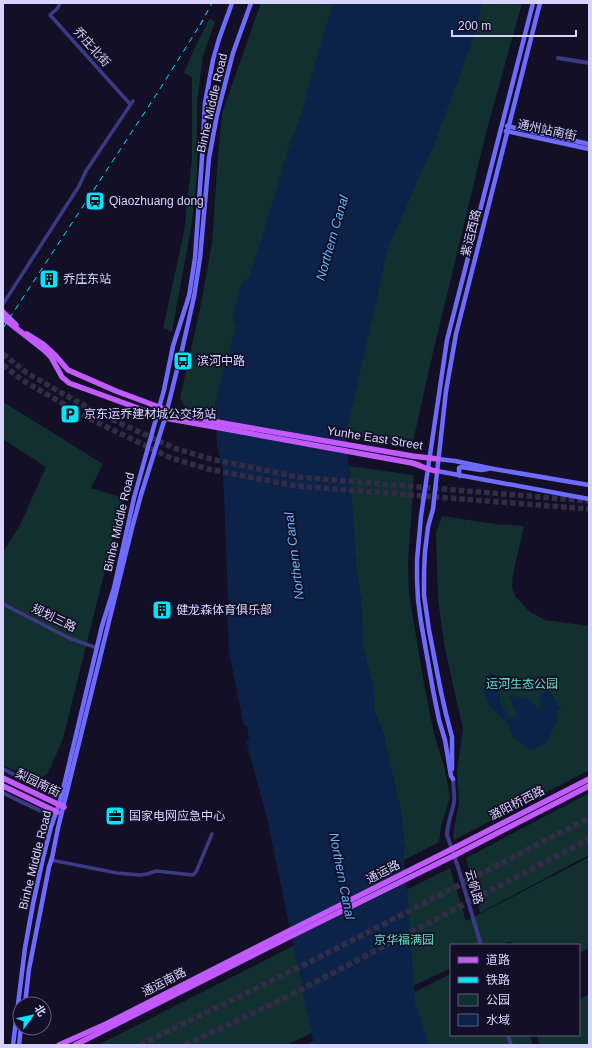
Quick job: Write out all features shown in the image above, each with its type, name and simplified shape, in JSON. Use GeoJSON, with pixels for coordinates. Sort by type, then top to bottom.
{"type":"FeatureCollection","features":[{"type":"Feature","properties":{"kind":"main road","name":"Binhe Middle Road"},"geometry":{"type":"LineString","coordinates":[[62,806],[61,798],[102,626],[114,588],[134,498],[164,390],[173,346],[189,296],[194,258],[205,103],[213,60],[232,3]]}},
{"type":"Feature","properties":{"kind":"main road","name":"Binhe Middle Road"},"geometry":{"type":"LineString","coordinates":[[13,1045],[29,928],[43,858],[53,822],[62,806],[132,528],[182,350],[194,297],[200,258],[209,158],[217,115],[233,53],[251,3]]}},
{"type":"Feature","properties":{"kind":"main road","name":"紫运西路"},"geometry":{"type":"LineString","coordinates":[[452,779],[445,740],[433,690],[418,600],[417,560],[421,516],[447,340],[533,3]]}},
{"type":"Feature","properties":{"kind":"main road","name":"紫运西路"},"geometry":{"type":"LineString","coordinates":[[452,779],[452,737],[441,692],[424,595],[424,572],[428,527],[432,509],[446,391],[456,334],[540,3]]}},
{"type":"Feature","properties":{"kind":"main road","name":"通州站南街"},"geometry":{"type":"LineString","coordinates":[[501,127],[589,149]]}},
{"type":"Feature","properties":{"kind":"main road","name":"通州站南街"},"geometry":{"type":"LineString","coordinates":[[508,129],[589,144]]}},
{"type":"Feature","properties":{"kind":"main road","name":"Yunhe East Street"},"geometry":{"type":"LineString","coordinates":[[3,312],[21,329],[43,344],[68,370],[116,391],[166,410],[211,424],[412,463],[429,470],[589,499]]}},
{"type":"Feature","properties":{"kind":"main road","name":"Yunhe East Street"},"geometry":{"type":"LineString","coordinates":[[3,318],[44,350],[51,357],[62,378],[69,383],[164,418],[412,456],[455,461],[589,485]]}},
{"type":"Feature","properties":{"kind":"main road"},"geometry":{"type":"LineString","coordinates":[[460,476],[458,470],[461,467],[481,470],[494,469]]}},
{"type":"Feature","properties":{"kind":"main road","name":"梨园南街"},"geometry":{"type":"LineString","coordinates":[[3,778],[62,806]]}},
{"type":"Feature","properties":{"kind":"main road","name":"潞阳桥西路"},"geometry":{"type":"LineString","coordinates":[[456,847],[589,779]]}},
{"type":"Feature","properties":{"kind":"main road","name":"梨园南街"},"geometry":{"type":"LineString","coordinates":[[3,786],[59,813]]}},
{"type":"Feature","properties":{"kind":"main road","name":"潞阳桥西路"},"geometry":{"type":"LineString","coordinates":[[457,854],[589,786]]}},
{"type":"Feature","properties":{"kind":"main road","name":"Binhe Middle Road"},"geometry":{"type":"LineString","coordinates":[[26,996],[29,969],[59,813]]}},
{"type":"Feature","properties":{"kind":"main road","name":"通运路"},"geometry":{"type":"LineString","coordinates":[[278,940],[456,847]]}},
{"type":"Feature","properties":{"kind":"main road","name":"通运路"},"geometry":{"type":"LineString","coordinates":[[278,940],[457,854]]}},
{"type":"Feature","properties":{"kind":"main road","name":"通运南路"},"geometry":{"type":"LineString","coordinates":[[59,1045],[106,1024],[278,940]]}},
{"type":"Feature","properties":{"kind":"main road","name":"通运南路"},"geometry":{"type":"LineString","coordinates":[[75,1045],[278,940]]}},
{"type":"Feature","properties":{"kind":"street","name":"乔庄北街"},"geometry":{"type":"LineString","coordinates":[[3,304],[79,186],[86,171],[132,102],[50,15],[58,9],[60,3]]}},
{"type":"Feature","properties":{"kind":"street"},"geometry":{"type":"LineString","coordinates":[[558,58],[589,63]]}},
{"type":"Feature","properties":{"kind":"street","name":"规划三路"},"geometry":{"type":"LineString","coordinates":[[3,604],[69,638],[97,648]]}},
{"type":"Feature","properties":{"kind":"street"},"geometry":{"type":"LineString","coordinates":[[3,769],[61,798]]}},
{"type":"Feature","properties":{"kind":"street","name":"云帆路"},"geometry":{"type":"LineString","coordinates":[[452,779],[454,802],[447,835],[481,944]]}},
{"type":"Feature","properties":{"kind":"street"},"geometry":{"type":"LineString","coordinates":[[3,793],[45,813],[53,822]]}},
{"type":"Feature","properties":{"kind":"street"},"geometry":{"type":"LineString","coordinates":[[51,860],[116,873],[140,875],[156,871],[193,875],[196,872],[212,834]]}},
{"type":"Feature","properties":{"kind":"green space"},"geometry":{"type":"Polygon","coordinates":[[[261,3],[522,3],[487,129],[412,446],[185,407],[180,398],[200,309],[212,243],[222,113],[261,3]]]}},
{"type":"Feature","properties":{"kind":"green space"},"geometry":{"type":"Polygon","coordinates":[[[210,18],[215,22],[203,56],[197,102],[197,172],[192,222],[172,332],[163,328],[184,232],[192,158],[192,77],[184,73],[210,18]]]}},
{"type":"Feature","properties":{"kind":"green space"},"geometry":{"type":"Polygon","coordinates":[[[3,402],[103,464],[91,488],[123,498],[63,739],[48,773],[37,781],[3,765],[3,552],[20,525],[46,467],[3,439],[3,402]]]}},
{"type":"Feature","properties":{"kind":"green space"},"geometry":{"type":"Polygon","coordinates":[[[349,466],[414,475],[408,562],[409,594],[434,734],[444,766],[450,797],[441,827],[439,842],[404,860],[403,850],[405,849],[401,814],[384,735],[374,710],[373,689],[363,647],[361,602],[356,568],[349,466]]]}},
{"type":"Feature","properties":{"kind":"green space","name":"运河生态公园"},"geometry":{"type":"Polygon","coordinates":[[[442,516],[495,524],[524,526],[513,574],[512,587],[515,596],[530,612],[545,620],[589,626],[589,770],[454,840],[453,834],[459,802],[457,772],[463,729],[445,649],[438,600],[436,533],[442,516]]]}},
{"type":"Feature","properties":{"kind":"green space"},"geometry":{"type":"Polygon","coordinates":[[[589,793],[589,855],[480,913],[466,858],[589,793]]]}},
{"type":"Feature","properties":{"kind":"green space","name":"京华福满园"},"geometry":{"type":"Polygon","coordinates":[[[589,857],[589,948],[580,952],[580,944],[512,944],[511,941],[504,944],[450,944],[450,968],[286,1045],[98,1045],[450,868],[466,921],[589,857]]]}},
{"type":"Feature","properties":{"kind":"green space"},"geometry":{"type":"Polygon","coordinates":[[[450,974],[450,1036],[530,1036],[533,1045],[306,1045],[450,974]]]}},
{"type":"Feature","properties":{"kind":"green space"},"geometry":{"type":"Polygon","coordinates":[[[589,994],[589,1045],[539,1045],[537,1036],[580,1036],[580,999],[589,994]]]}},
{"type":"Feature","properties":{"kind":"water","name":"Northern Canal"},"geometry":{"type":"Polygon","coordinates":[[[333,3],[482,3],[475,34],[435,142],[389,245],[346,433],[356,568],[361,602],[363,647],[373,689],[374,710],[384,735],[401,814],[405,849],[403,850],[409,911],[415,1003],[429,1045],[314,1045],[267,818],[246,741],[249,739],[247,727],[244,726],[229,652],[227,611],[232,611],[231,601],[228,600],[223,470],[217,445],[215,402],[236,326],[232,318],[242,282],[249,278],[289,146],[303,110],[333,3]]]}},
{"type":"Feature","properties":{"kind":"water"},"geometry":{"type":"Polygon","coordinates":[[[491,673],[496,675],[499,685],[500,702],[512,718],[517,716],[509,696],[512,695],[527,699],[538,707],[541,703],[540,695],[545,692],[550,692],[561,709],[556,710],[558,718],[546,743],[530,750],[513,737],[509,724],[489,705],[483,689],[486,677],[491,673]]]}},
{"type":"Feature","properties":{"kind":"tunnel"},"geometry":{"type":"LineString","coordinates":[[3,354],[27,373],[90,409],[174,448],[211,459],[298,477],[589,501]]}},
{"type":"Feature","properties":{"kind":"tunnel"},"geometry":{"type":"LineString","coordinates":[[3,365],[22,380],[86,417],[171,458],[208,469],[297,486],[589,509]]}},
{"type":"Feature","properties":{"kind":"tunnel"},"geometry":{"type":"LineString","coordinates":[[140,1045],[316,959],[589,818]]}},
{"type":"Feature","properties":{"kind":"tunnel"},"geometry":{"type":"LineString","coordinates":[[185,1045],[281,1000],[589,839]]}},
{"type":"Feature","properties":{"kind":"railway"},"geometry":{"type":"LineString","coordinates":[[200,25],[212,3]]}},
{"type":"Feature","properties":{"kind":"railway"},"geometry":{"type":"LineString","coordinates":[[3,328],[158,92],[203,20]]}},
{"type":"Feature","properties":{"kind":"place","name":"Qiaozhuang dong"},"geometry":{"type":"Point","coordinates":[95,201]}},
{"type":"Feature","properties":{"kind":"place","name":"乔庄东站"},"geometry":{"type":"Point","coordinates":[49,279]}},
{"type":"Feature","properties":{"kind":"place","name":"滨河中路"},"geometry":{"type":"Point","coordinates":[183,361]}},
{"type":"Feature","properties":{"kind":"place","name":"京东运乔建材城公交场站"},"geometry":{"type":"Point","coordinates":[70,414]}},
{"type":"Feature","properties":{"kind":"place","name":"健龙森体育俱乐部"},"geometry":{"type":"Point","coordinates":[162,610]}},
{"type":"Feature","properties":{"kind":"place","name":"国家电网应急中心"},"geometry":{"type":"Point","coordinates":[115,816]}}]}
